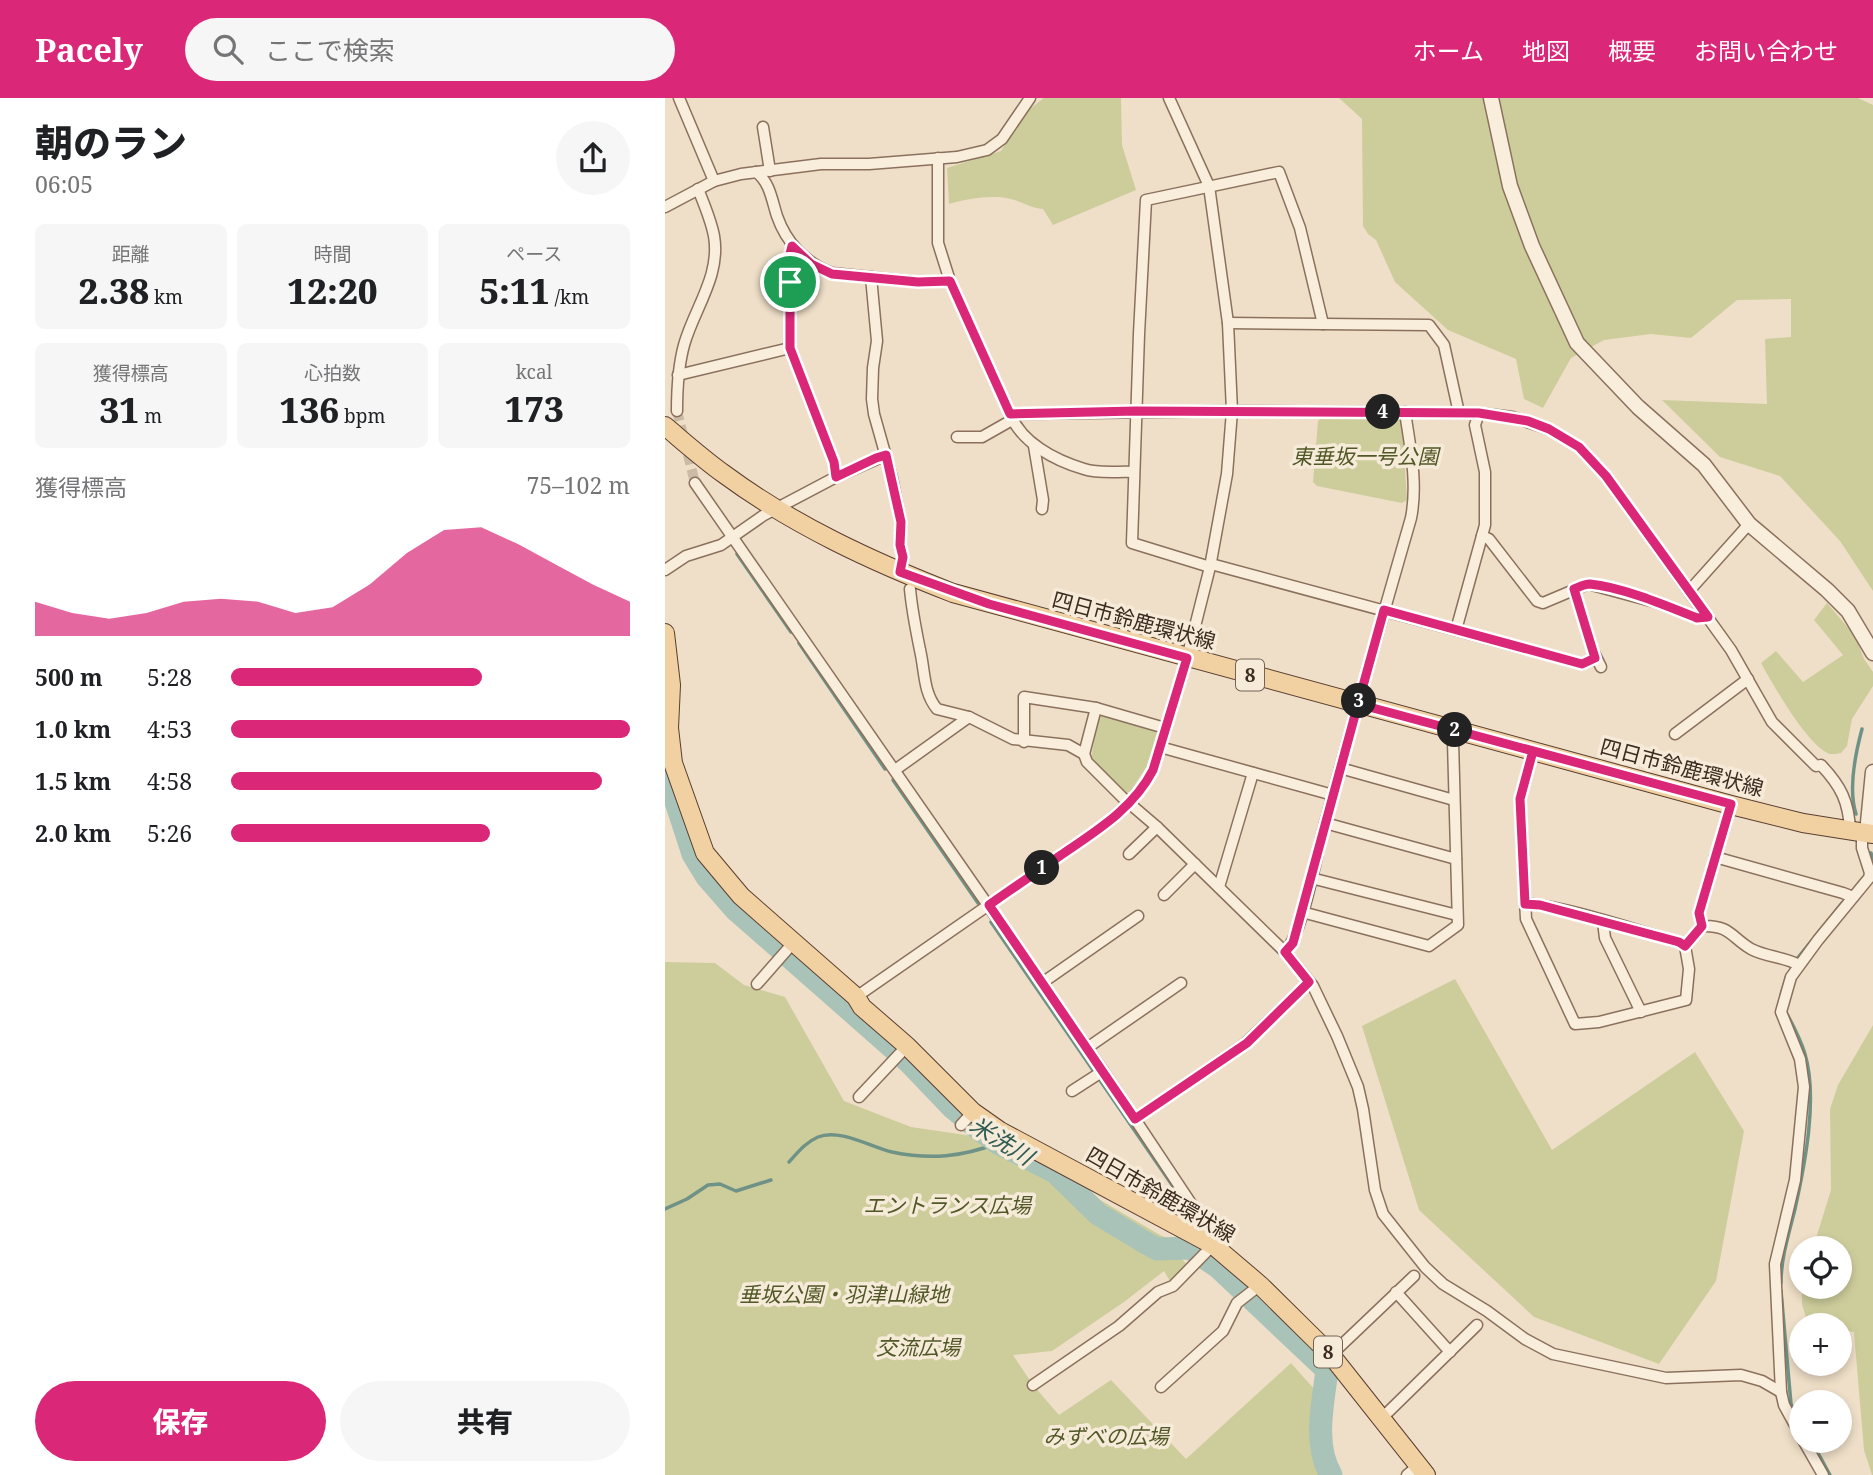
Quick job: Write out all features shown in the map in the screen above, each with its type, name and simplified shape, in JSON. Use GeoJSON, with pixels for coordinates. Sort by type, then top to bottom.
{"type":"FeatureCollection","features":[{"type":"Feature","properties":{"kind":"main road","name":"四日市鈴鹿環状線"},"geometry":{"type":"LineString","coordinates":[[665,426],[724,474],[831,540],[900,572],[989,604],[1803,823],[1863,833]]}},
{"type":"Feature","properties":{"kind":"main road","name":"四日市鈴鹿環状線"},"geometry":{"type":"LineString","coordinates":[[665,633],[671,685],[669,736],[673,763],[705,853],[729,885],[790,947],[856,997],[862,1007],[906,1047],[968,1117],[1014,1139],[1210,1248],[1258,1288],[1331,1355],[1381,1419],[1417,1472]]}},
{"type":"Feature","properties":{"kind":"street"},"geometry":{"type":"LineString","coordinates":[[679,98],[714,180]]}},
{"type":"Feature","properties":{"kind":"street"},"geometry":{"type":"LineString","coordinates":[[665,207],[714,180],[756,172],[821,164],[869,164],[938,158],[967,155],[993,148],[1030,98]]}},
{"type":"Feature","properties":{"kind":"street"},"geometry":{"type":"LineString","coordinates":[[856,997],[1107,823],[1145,786],[1160,747],[1211,565],[1227,474],[1233,411],[1229,323],[1209,187],[1169,98]]}},
{"type":"Feature","properties":{"kind":"street"},"geometry":{"type":"LineString","coordinates":[[1491,98],[1510,187],[1532,246],[1577,343],[1638,407],[1704,464],[1749,524],[1848,611],[1873,653]]}},
{"type":"Feature","properties":{"kind":"street"},"geometry":{"type":"LineString","coordinates":[[763,127],[770,171]]}},
{"type":"Feature","properties":{"kind":"street"},"geometry":{"type":"LineString","coordinates":[[938,158],[938,243],[950,281],[1011,417],[1034,446],[1084,469],[1134,472]]}},
{"type":"Feature","properties":{"kind":"street"},"geometry":{"type":"LineString","coordinates":[[756,172],[765,180],[778,218],[792,246],[821,269],[832,274],[918,282],[950,281]]}},
{"type":"Feature","properties":{"kind":"street"},"geometry":{"type":"LineString","coordinates":[[1323,324],[1300,228],[1279,172],[1146,200],[1132,543],[1582,664],[1598,662],[1574,589]]}},
{"type":"Feature","properties":{"kind":"street"},"geometry":{"type":"LineString","coordinates":[[677,411],[678,375],[684,343],[704,297],[714,263],[714,236],[698,189]]}},
{"type":"Feature","properties":{"kind":"street"},"geometry":{"type":"LineString","coordinates":[[792,246],[789,258],[790,348],[834,462],[836,477]]}},
{"type":"Feature","properties":{"kind":"street"},"geometry":{"type":"LineString","coordinates":[[871,277],[877,341],[872,399],[901,522],[900,545],[903,557],[900,572]]}},
{"type":"Feature","properties":{"kind":"street"},"geometry":{"type":"LineString","coordinates":[[1229,323],[1429,325],[1444,345],[1459,413]]}},
{"type":"Feature","properties":{"kind":"street"},"geometry":{"type":"LineString","coordinates":[[678,375],[790,348]]}},
{"type":"Feature","properties":{"kind":"street"},"geometry":{"type":"LineString","coordinates":[[957,437],[982,437],[1011,417],[1136,411],[1479,413],[1528,421],[1549,429],[1579,447],[1606,476],[1708,617],[1772,722],[1816,766],[1821,765],[1837,781],[1850,817],[1863,833]]}},
{"type":"Feature","properties":{"kind":"street"},"geometry":{"type":"LineString","coordinates":[[1285,952],[1293,943],[1302,912],[1413,509],[1412,461],[1405,412]]}},
{"type":"Feature","properties":{"kind":"street"},"geometry":{"type":"LineString","coordinates":[[1456,630],[1485,526],[1485,472],[1475,425],[1479,413]]}},
{"type":"Feature","properties":{"kind":"street"},"geometry":{"type":"LineString","coordinates":[[1034,446],[1043,500],[1042,509]]}},
{"type":"Feature","properties":{"kind":"street"},"geometry":{"type":"LineString","coordinates":[[665,570],[687,556],[721,545],[764,515],[836,477],[886,455]]}},
{"type":"Feature","properties":{"kind":"street"},"geometry":{"type":"LineString","coordinates":[[695,483],[989,905],[1087,1048],[1099,1074],[1135,1119],[1212,1234],[1210,1248],[1173,1286],[1159,1292],[1119,1326],[1033,1385]]}},
{"type":"Feature","properties":{"kind":"street"},"geometry":{"type":"LineString","coordinates":[[1689,591],[1749,524]]}},
{"type":"Feature","properties":{"kind":"street"},"geometry":{"type":"LineString","coordinates":[[1482,536],[1489,539],[1537,601],[1543,603],[1588,584],[1655,602],[1697,618],[1708,617]]}},
{"type":"Feature","properties":{"kind":"street"},"geometry":{"type":"LineString","coordinates":[[910,589],[912,616],[929,697],[937,709],[969,717],[1024,742],[1068,745],[1084,754]]}},
{"type":"Feature","properties":{"kind":"street"},"geometry":{"type":"LineString","coordinates":[[1675,734],[1748,679]]}},
{"type":"Feature","properties":{"kind":"street"},"geometry":{"type":"LineString","coordinates":[[1024,742],[1024,697],[1096,708],[1165,728]]}},
{"type":"Feature","properties":{"kind":"street"},"geometry":{"type":"LineString","coordinates":[[1096,708],[1084,754],[1087,762],[1285,952],[1309,982],[1337,1036],[1358,1087],[1375,1190],[1383,1214],[1425,1267],[1443,1284],[1525,1339],[1553,1354],[1666,1378],[1741,1375],[1762,1381],[1781,1392]]}},
{"type":"Feature","properties":{"kind":"street"},"geometry":{"type":"LineString","coordinates":[[895,770],[969,717]]}},
{"type":"Feature","properties":{"kind":"street"},"geometry":{"type":"LineString","coordinates":[[1302,912],[1429,946],[1458,925],[1453,741],[1455,730]]}},
{"type":"Feature","properties":{"kind":"street"},"geometry":{"type":"LineString","coordinates":[[1160,747],[1333,795]]}},
{"type":"Feature","properties":{"kind":"street"},"geometry":{"type":"LineString","coordinates":[[1525,904],[1540,905],[1679,942],[1685,946],[1689,969],[1686,1000],[1599,1022],[1575,1024],[1526,919],[1525,904],[1520,799],[1533,751]]}},
{"type":"Feature","properties":{"kind":"street"},"geometry":{"type":"LineString","coordinates":[[1340,768],[1454,800]]}},
{"type":"Feature","properties":{"kind":"street"},"geometry":{"type":"LineString","coordinates":[[1789,1414],[1781,1392],[1775,1264],[1795,1180],[1804,1087],[1800,1059],[1781,1012],[1796,963],[1869,878],[1870,873],[1862,848],[1873,772]]}},
{"type":"Feature","properties":{"kind":"street"},"geometry":{"type":"LineString","coordinates":[[1219,887],[1253,773]]}},
{"type":"Feature","properties":{"kind":"street"},"geometry":{"type":"LineString","coordinates":[[1702,926],[1699,913],[1731,804]]}},
{"type":"Feature","properties":{"kind":"street"},"geometry":{"type":"LineString","coordinates":[[1325,823],[1456,859]]}},
{"type":"Feature","properties":{"kind":"street"},"geometry":{"type":"LineString","coordinates":[[1129,854],[1157,827]]}},
{"type":"Feature","properties":{"kind":"street"},"geometry":{"type":"LineString","coordinates":[[1715,857],[1853,897]]}},
{"type":"Feature","properties":{"kind":"street"},"geometry":{"type":"LineString","coordinates":[[1164,895],[1195,863]]}},
{"type":"Feature","properties":{"kind":"street"},"geometry":{"type":"LineString","coordinates":[[1311,878],[1457,915]]}},
{"type":"Feature","properties":{"kind":"street"},"geometry":{"type":"LineString","coordinates":[[1042,983],[1138,916]]}},
{"type":"Feature","properties":{"kind":"street"},"geometry":{"type":"LineString","coordinates":[[1603,922],[1605,938],[1641,1012]]}},
{"type":"Feature","properties":{"kind":"street"},"geometry":{"type":"LineString","coordinates":[[1685,946],[1702,926],[1716,925],[1726,928],[1753,950],[1796,963]]}},
{"type":"Feature","properties":{"kind":"street"},"geometry":{"type":"LineString","coordinates":[[757,984],[790,947]]}},
{"type":"Feature","properties":{"kind":"street"},"geometry":{"type":"LineString","coordinates":[[1135,1119],[1247,1043],[1309,982]]}},
{"type":"Feature","properties":{"kind":"street"},"geometry":{"type":"LineString","coordinates":[[1087,1048],[1181,983]]}},
{"type":"Feature","properties":{"kind":"street"},"geometry":{"type":"LineString","coordinates":[[859,1097],[906,1047]]}},
{"type":"Feature","properties":{"kind":"street"},"geometry":{"type":"LineString","coordinates":[[1072,1091],[1099,1074]]}},
{"type":"Feature","properties":{"kind":"street"},"geometry":{"type":"LineString","coordinates":[[1331,1355],[1414,1276]]}},
{"type":"Feature","properties":{"kind":"street"},"geometry":{"type":"LineString","coordinates":[[1161,1387],[1223,1331],[1237,1303],[1258,1288]]}},
{"type":"Feature","properties":{"kind":"street"},"geometry":{"type":"LineString","coordinates":[[1396,1293],[1450,1352]]}},
{"type":"Feature","properties":{"kind":"street"},"geometry":{"type":"LineString","coordinates":[[1381,1419],[1477,1325]]}},
{"type":"Feature","properties":{"kind":"street"},"geometry":{"type":"LineString","coordinates":[[1811,1453],[1823,1475]]}},
{"type":"Feature","properties":{"kind":"green space"},"geometry":{"type":"Polygon","coordinates":[[[1044,98],[1121,98],[1122,145],[1136,190],[1053,225],[1043,209],[1015,200],[980,198],[949,204],[947,168],[1001,151],[1027,111],[1044,98]]]}},
{"type":"Feature","properties":{"kind":"green space"},"geometry":{"type":"Polygon","coordinates":[[[1339,98],[1858,98],[1873,105],[1873,591],[1840,541],[1780,476],[1720,457],[1662,400],[1767,404],[1765,339],[1791,337],[1791,299],[1737,300],[1691,338],[1651,334],[1604,340],[1571,358],[1543,408],[1524,399],[1516,359],[1448,330],[1395,282],[1376,240],[1363,226],[1362,119],[1339,98]]]}},
{"type":"Feature","properties":{"kind":"green space","name":"東垂坂一号公園"},"geometry":{"type":"Polygon","coordinates":[[[1322,417],[1398,418],[1402,422],[1407,500],[1402,503],[1317,486],[1313,482],[1318,421],[1322,417]]]}},
{"type":"Feature","properties":{"kind":"green space"},"geometry":{"type":"Polygon","coordinates":[[[1827,603],[1855,636],[1864,659],[1873,672],[1873,686],[1852,719],[1847,746],[1841,753],[1835,754],[1821,749],[1811,740],[1761,663],[1776,651],[1803,682],[1843,655],[1814,620],[1827,603]]]}},
{"type":"Feature","properties":{"kind":"green space"},"geometry":{"type":"Polygon","coordinates":[[[1103,715],[1154,728],[1157,734],[1147,766],[1130,792],[1124,792],[1091,759],[1098,717],[1103,715]]]}},
{"type":"Feature","properties":{"kind":"green space","name":"垂坂公園・羽津山緑地"},"geometry":{"type":"Polygon","coordinates":[[[665,962],[715,963],[744,985],[785,997],[844,1101],[911,1127],[979,1137],[1020,1148],[1056,1168],[1090,1194],[1160,1235],[1172,1240],[1189,1241],[1181,1258],[1189,1267],[1171,1283],[1164,1271],[1052,1351],[1013,1355],[1033,1385],[1059,1415],[1111,1380],[1186,1459],[1291,1363],[1315,1390],[1320,1461],[1324,1475],[665,1475],[665,962]]]}},
{"type":"Feature","properties":{"kind":"green space"},"geometry":{"type":"Polygon","coordinates":[[[1455,979],[1552,1150],[1695,1052],[1744,1131],[1716,1281],[1659,1364],[1534,1317],[1419,1210],[1362,1026],[1455,979]]]}},
{"type":"Feature","properties":{"kind":"green space"},"geometry":{"type":"Polygon","coordinates":[[[1873,1025],[1873,1475],[1864,1450],[1852,1313],[1805,1313],[1802,1304],[1802,1299],[1852,1299],[1852,1236],[1817,1236],[1831,1190],[1830,1109],[1838,1085],[1873,1025]]]}},
{"type":"Feature","properties":{"kind":"waterway"},"geometry":{"type":"LineString","coordinates":[[737,554],[791,632]]}},
{"type":"Feature","properties":{"kind":"waterway"},"geometry":{"type":"LineString","coordinates":[[799,643],[885,769]]}},
{"type":"Feature","properties":{"kind":"waterway"},"geometry":{"type":"LineString","coordinates":[[1856,814],[1853,783],[1862,729]]}},
{"type":"Feature","properties":{"kind":"waterway","name":"米洗川"},"geometry":{"type":"LineString","coordinates":[[665,768],[693,854],[707,877],[735,909],[909,1062],[953,1108],[998,1143],[1055,1172],[1098,1214],[1146,1243],[1157,1249],[1190,1248],[1218,1267],[1327,1370],[1321,1437],[1325,1463],[1331,1475]]}},
{"type":"Feature","properties":{"kind":"waterway"},"geometry":{"type":"LineString","coordinates":[[893,780],[978,903]]}},
{"type":"Feature","properties":{"kind":"waterway"},"geometry":{"type":"LineString","coordinates":[[1871,853],[1873,859]]}},
{"type":"Feature","properties":{"kind":"waterway"},"geometry":{"type":"LineString","coordinates":[[1796,960],[1842,903]]}},
{"type":"Feature","properties":{"kind":"waterway"},"geometry":{"type":"LineString","coordinates":[[991,922],[1190,1211]]}},
{"type":"Feature","properties":{"kind":"waterway"},"geometry":{"type":"LineString","coordinates":[[1781,995],[1787,975]]}},
{"type":"Feature","properties":{"kind":"waterway"},"geometry":{"type":"LineString","coordinates":[[1781,1283],[1784,1255],[1803,1172],[1810,1111],[1809,1071],[1805,1054],[1787,1014]]}},
{"type":"Feature","properties":{"kind":"waterway"},"geometry":{"type":"LineString","coordinates":[[789,1162],[810,1142],[826,1135],[845,1136],[892,1152],[920,1156],[959,1154],[998,1143]]}},
{"type":"Feature","properties":{"kind":"waterway"},"geometry":{"type":"LineString","coordinates":[[665,1209],[708,1185],[720,1184],[736,1191],[771,1180]]}},
{"type":"Feature","properties":{"kind":"waterway"},"geometry":{"type":"LineString","coordinates":[[1781,1291],[1790,1390]]}},
{"type":"Feature","properties":{"kind":"waterway"},"geometry":{"type":"LineString","coordinates":[[1818,1453],[1830,1475]]}},
{"type":"Feature","properties":{"kind":"tunnel"},"geometry":{"type":"LineString","coordinates":[[677,411],[695,483]]}},
{"type":"Feature","properties":{"kind":"route"},"geometry":{"type":"LineString","coordinates":[[790,282],[789,258],[792,246],[811,264],[832,274],[918,282],[950,281],[1010,414],[1136,411],[1479,413],[1528,421],[1564,436],[1592,459],[1606,476],[1708,617],[1697,618],[1655,602],[1588,584],[1581,586],[1574,589],[1595,658],[1582,664],[1384,610],[1358,704],[1731,804],[1699,913],[1702,926],[1685,946],[1679,942],[1540,905],[1525,904],[1520,799],[1533,751],[1358,704],[1293,943],[1285,952],[1309,982],[1247,1043],[1135,1119],[989,905],[1107,823],[1145,786],[1153,770],[1187,658],[989,604],[900,572],[903,557],[900,545],[901,522],[886,455],[836,477],[834,462],[790,348],[790,282]]}},
{"type":"Feature","properties":{"kind":"park label","name":"エントランス広場"},"geometry":{"type":"Point","coordinates":[947,1205]}},
{"type":"Feature","properties":{"kind":"park label","name":"交流広場"},"geometry":{"type":"Point","coordinates":[918,1347]}},
{"type":"Feature","properties":{"kind":"park label","name":"みずべの広場"},"geometry":{"type":"Point","coordinates":[1106,1436]}}]}
